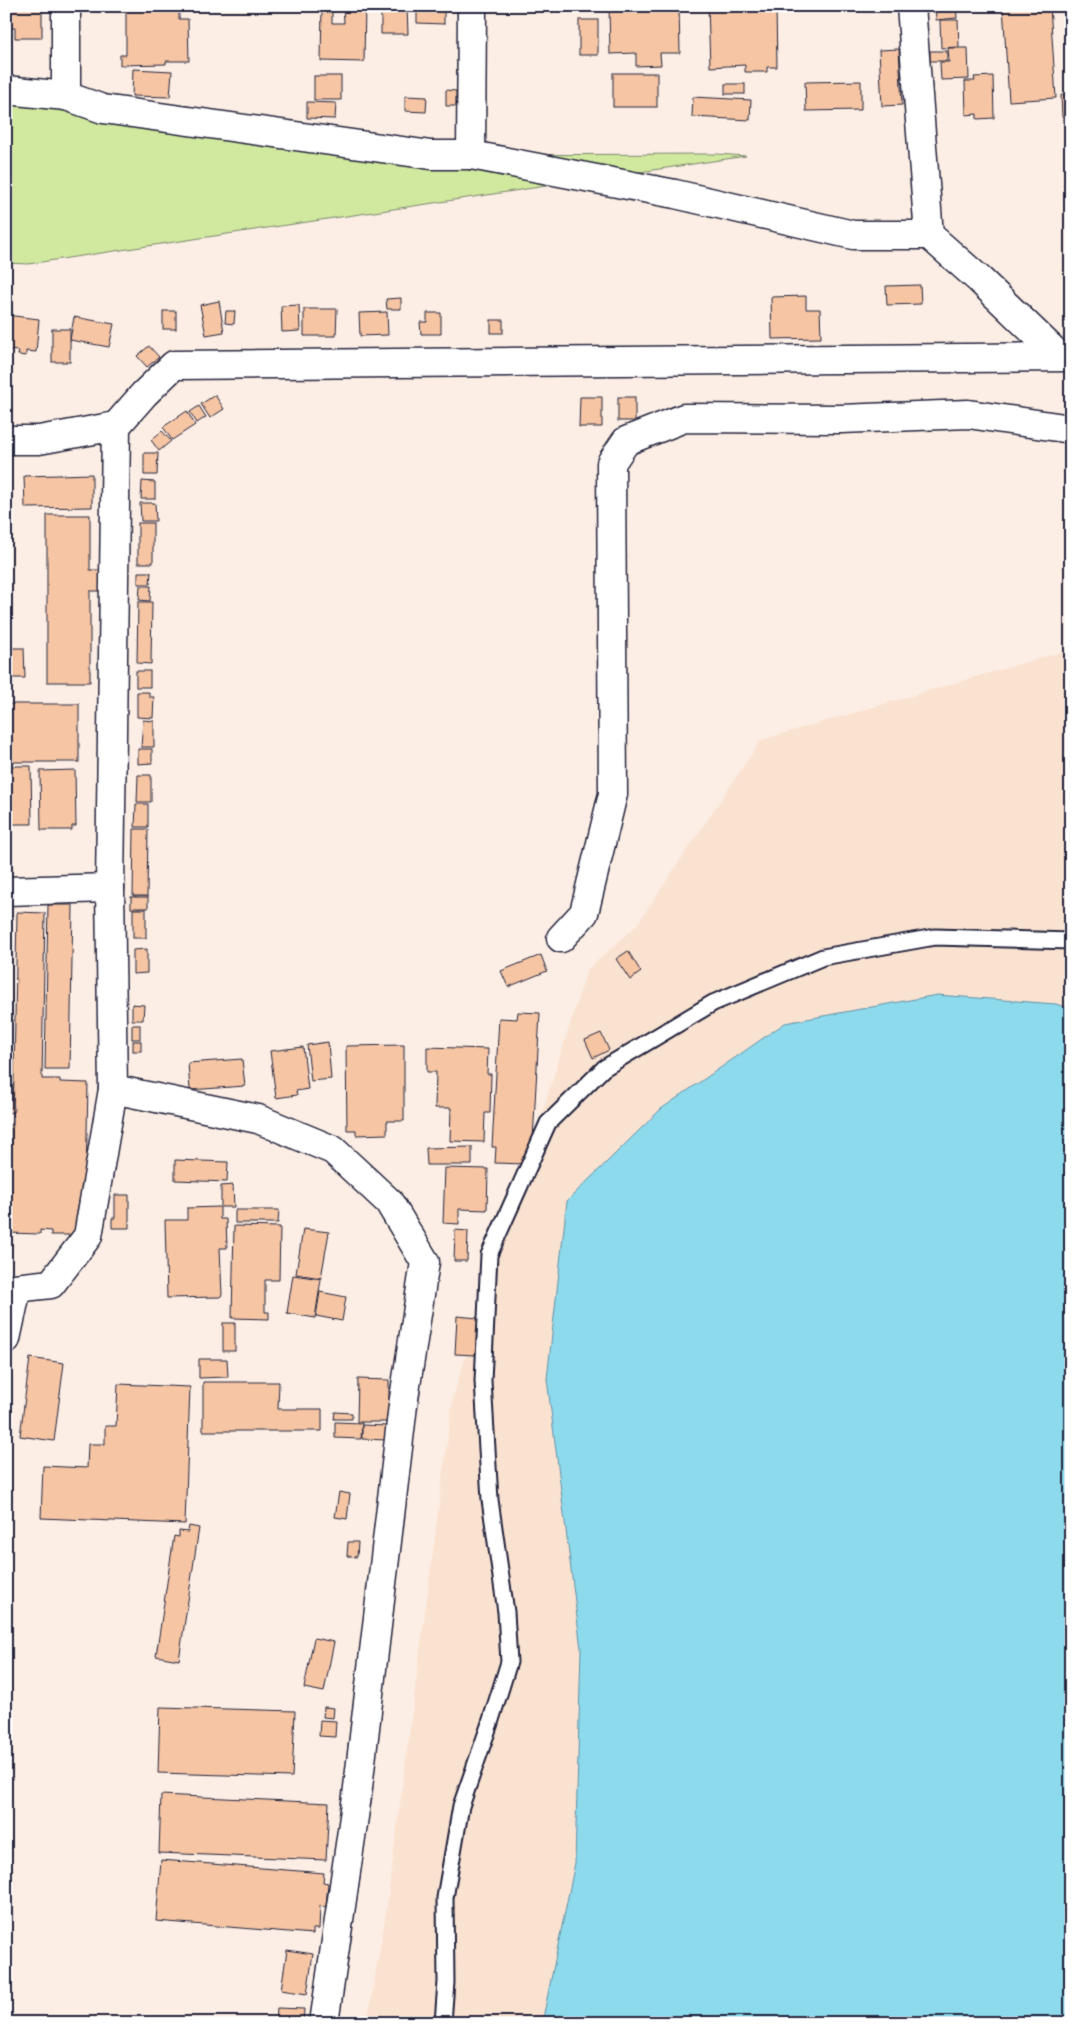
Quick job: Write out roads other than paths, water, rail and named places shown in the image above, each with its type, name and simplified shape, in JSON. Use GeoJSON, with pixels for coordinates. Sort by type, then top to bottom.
{"type":"FeatureCollection","features":[{"type":"Feature","properties":{"kind":"street"},"geometry":{"type":"LineString","coordinates":[[66,6],[66,96]]}},
{"type":"Feature","properties":{"kind":"street"},"geometry":{"type":"LineString","coordinates":[[471,155],[472,6]]}},
{"type":"Feature","properties":{"kind":"street"},"geometry":{"type":"LineString","coordinates":[[911,6],[929,235]]}},
{"type":"Feature","properties":{"kind":"street"},"geometry":{"type":"LineString","coordinates":[[6,90],[66,96],[103,108],[431,155],[471,155],[676,194],[853,235],[929,235],[1065,357]]}},
{"type":"Feature","properties":{"kind":"street"},"geometry":{"type":"LineString","coordinates":[[6,440],[39,440],[116,426],[144,394],[174,365],[1065,357]]}},
{"type":"Feature","properties":{"kind":"street"},"geometry":{"type":"LineString","coordinates":[[561,938],[584,913],[613,794],[611,463],[626,442],[684,418],[841,419],[968,414],[1071,429]]}},
{"type":"Feature","properties":{"kind":"street"},"geometry":{"type":"LineString","coordinates":[[6,1339],[12,1288],[51,1284],[88,1236],[113,1089],[110,888],[116,426]]}},
{"type":"Feature","properties":{"kind":"street"},"geometry":{"type":"LineString","coordinates":[[6,891],[110,888]]}},
{"type":"Feature","properties":{"kind":"street"},"geometry":{"type":"LineString","coordinates":[[113,1089],[258,1119],[333,1150],[389,1202],[425,1262],[403,1406],[359,1776],[324,2023]]}},
{"type":"Feature","properties":{"kind":"lane"},"geometry":{"type":"LineString","coordinates":[[443,2023],[446,1982],[445,1898],[461,1806],[490,1723],[508,1662],[506,1612],[490,1500],[483,1381],[489,1255],[548,1123],[604,1068],[713,1002],[823,957],[935,937],[1071,941]]}},
{"type":"Feature","properties":{"kind":"water"},"geometry":{"type":"Polygon","coordinates":[[[937,995],[1056,1004],[1071,1009],[1071,2023],[542,2023],[575,1863],[581,1649],[547,1379],[567,1201],[661,1109],[785,1023],[937,995]]]}}]}
